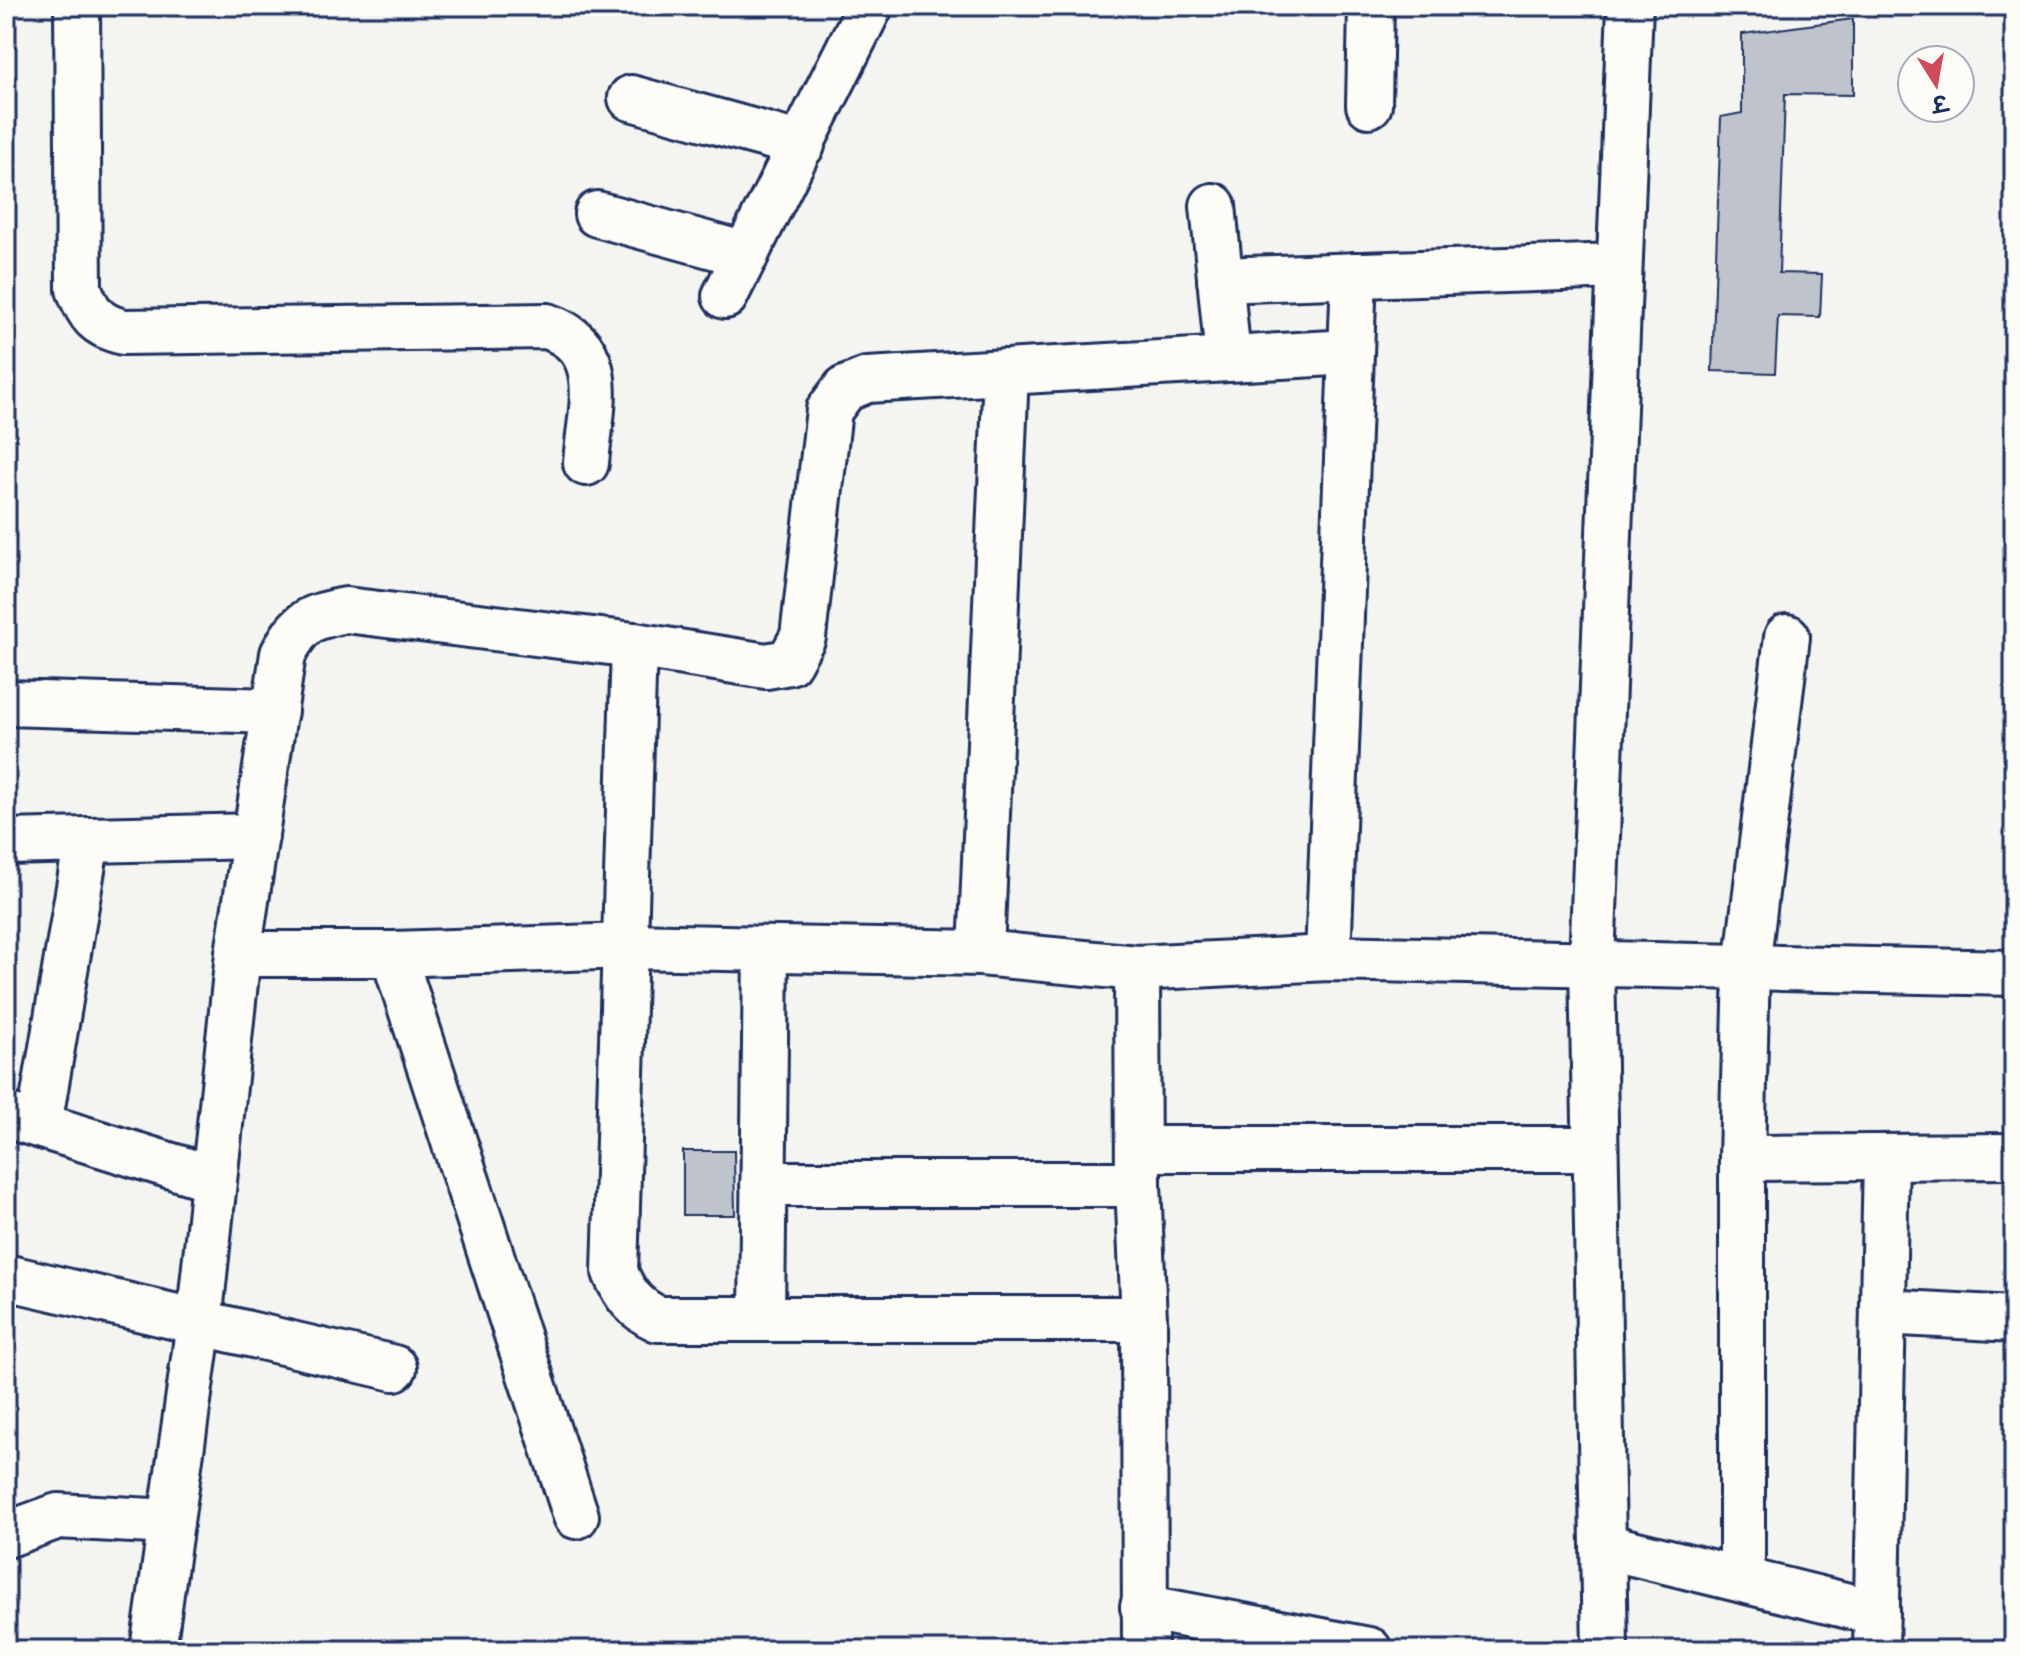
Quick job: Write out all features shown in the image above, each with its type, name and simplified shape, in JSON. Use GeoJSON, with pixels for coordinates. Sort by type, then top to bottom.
{"type":"FeatureCollection","features":[{"type":"Feature","properties":{"kind":"street"},"geometry":{"type":"LineString","coordinates":[[77,6],[79,289],[87,311],[101,326],[123,332],[547,326],[570,334],[589,361],[593,382],[586,463]]}},
{"type":"Feature","properties":{"kind":"street"},"geometry":{"type":"LineString","coordinates":[[725,296],[870,6]]}},
{"type":"Feature","properties":{"kind":"street"},"geometry":{"type":"LineString","coordinates":[[1369,105],[1371,6]]}},
{"type":"Feature","properties":{"kind":"street"},"geometry":{"type":"LineString","coordinates":[[1605,1650],[1592,962],[1630,6]]}},
{"type":"Feature","properties":{"kind":"street"},"geometry":{"type":"LineString","coordinates":[[631,98],[802,145]]}},
{"type":"Feature","properties":{"kind":"street"},"geometry":{"type":"LineString","coordinates":[[1213,206],[1228,358]]}},
{"type":"Feature","properties":{"kind":"street"},"geometry":{"type":"LineString","coordinates":[[597,214],[746,255]]}},
{"type":"Feature","properties":{"kind":"street"},"geometry":{"type":"LineString","coordinates":[[1220,280],[1618,266]]}},
{"type":"Feature","properties":{"kind":"street"},"geometry":{"type":"LineString","coordinates":[[1328,958],[1354,275]]}},
{"type":"Feature","properties":{"kind":"street"},"geometry":{"type":"LineString","coordinates":[[153,1650],[199,1323],[238,954],[283,654],[295,630],[316,616],[346,610],[634,645],[766,666],[789,662],[803,637],[829,410],[845,389],[867,380],[1350,352]]}},
{"type":"Feature","properties":{"kind":"street"},"geometry":{"type":"LineString","coordinates":[[981,953],[1006,372]]}},
{"type":"Feature","properties":{"kind":"street"},"geometry":{"type":"LineString","coordinates":[[1742,1579],[1742,1158],[1747,967],[1787,637]]}},
{"type":"Feature","properties":{"kind":"street"},"geometry":{"type":"LineString","coordinates":[[634,645],[615,1272],[625,1294],[641,1311],[658,1319],[1144,1319]]}},
{"type":"Feature","properties":{"kind":"street"},"geometry":{"type":"LineString","coordinates":[[6,703],[275,711]]}},
{"type":"Feature","properties":{"kind":"street"},"geometry":{"type":"LineString","coordinates":[[6,842],[256,836]]}},
{"type":"Feature","properties":{"kind":"street"},"geometry":{"type":"LineString","coordinates":[[87,840],[22,1120],[214,1179]]}},
{"type":"Feature","properties":{"kind":"street"},"geometry":{"type":"LineString","coordinates":[[238,954],[393,954],[627,946],[981,953],[1137,968],[1328,958],[2014,973]]}},
{"type":"Feature","properties":{"kind":"street"},"geometry":{"type":"LineString","coordinates":[[762,1319],[766,949]]}},
{"type":"Feature","properties":{"kind":"street"},"geometry":{"type":"LineString","coordinates":[[393,954],[576,1516]]}},
{"type":"Feature","properties":{"kind":"street"},"geometry":{"type":"LineString","coordinates":[[1137,968],[1138,1166],[1144,1319],[1145,1650]]}},
{"type":"Feature","properties":{"kind":"street"},"geometry":{"type":"LineString","coordinates":[[763,1184],[1595,1149]]}},
{"type":"Feature","properties":{"kind":"street"},"geometry":{"type":"LineString","coordinates":[[1742,1158],[2014,1156]]}},
{"type":"Feature","properties":{"kind":"street"},"geometry":{"type":"LineString","coordinates":[[1604,1546],[1742,1579],[1877,1632],[1886,1157]]}},
{"type":"Feature","properties":{"kind":"street"},"geometry":{"type":"LineString","coordinates":[[6,1277],[394,1368]]}},
{"type":"Feature","properties":{"kind":"street"},"geometry":{"type":"LineString","coordinates":[[1883,1312],[2014,1319]]}},
{"type":"Feature","properties":{"kind":"street"},"geometry":{"type":"LineString","coordinates":[[6,1535],[58,1516],[171,1522]]}},
{"type":"Feature","properties":{"kind":"street"},"geometry":{"type":"LineString","coordinates":[[1143,1607],[1369,1650]]}},
{"type":"Feature","properties":{"kind":"building"},"geometry":{"type":"Polygon","coordinates":[[[1853,19],[1853,95],[1785,94],[1779,273],[1822,274],[1820,317],[1778,316],[1775,373],[1712,371],[1721,117],[1742,113],[1742,34],[1853,19]]]}},
{"type":"Feature","properties":{"kind":"building"},"geometry":{"type":"Polygon","coordinates":[[[683,1151],[734,1151],[735,1215],[683,1215],[683,1151]]]}}]}
